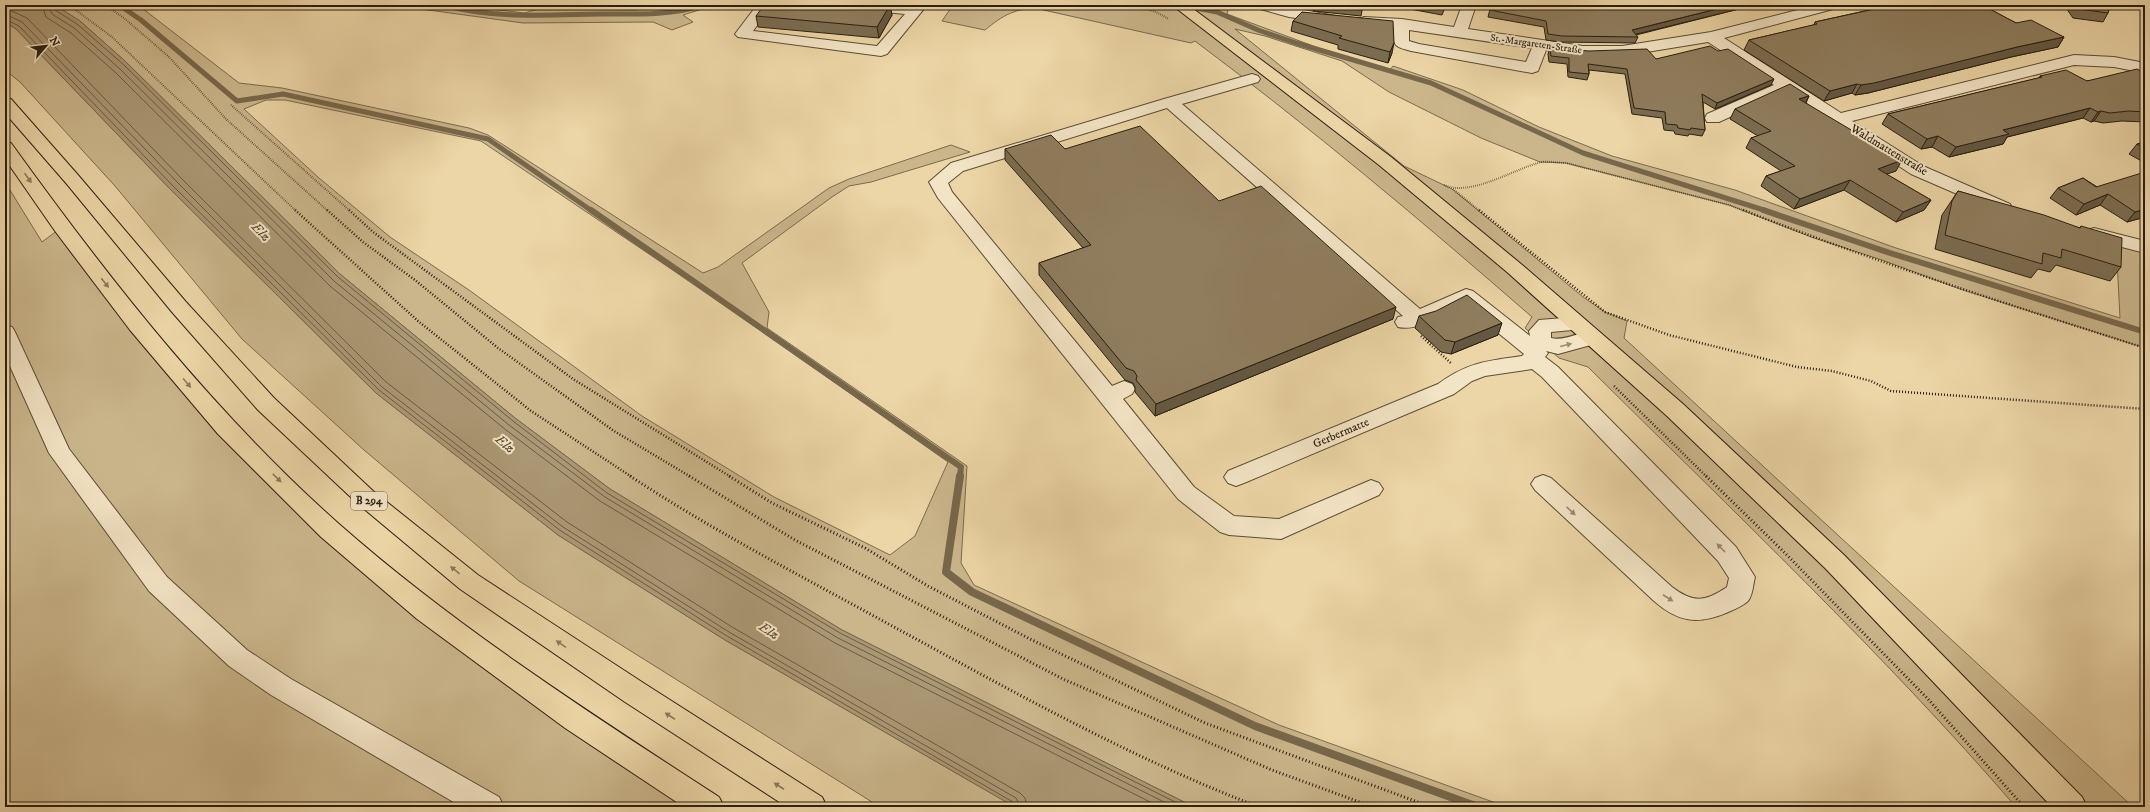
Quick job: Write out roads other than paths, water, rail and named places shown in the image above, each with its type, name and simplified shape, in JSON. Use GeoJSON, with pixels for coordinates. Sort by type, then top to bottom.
{"type":"FeatureCollection","features":[{"type":"Feature","properties":{"kind":"main road"},"geometry":{"type":"LineString","coordinates":[[1179,5],[1385,161],[1514,268],[1675,410],[1835,562],[1941,669],[2072,807]]}},
{"type":"Feature","properties":{"kind":"main road","name":"B 294"},"geometry":{"type":"LineString","coordinates":[[5,103],[72,179],[179,307],[266,404],[365,497],[470,582],[635,694],[812,807]]}},
{"type":"Feature","properties":{"kind":"main road"},"geometry":{"type":"LineString","coordinates":[[5,146],[62,227],[137,325],[226,428],[330,530],[426,611],[575,719],[710,807]]}},
{"type":"Feature","properties":{"kind":"street"},"geometry":{"type":"LineString","coordinates":[[765,5],[743,34],[881,51],[918,8]]}},
{"type":"Feature","properties":{"kind":"street"},"geometry":{"type":"LineString","coordinates":[[855,5],[918,8]]}},
{"type":"Feature","properties":{"kind":"street"},"geometry":{"type":"LineString","coordinates":[[1460,32],[1469,5]]}},
{"type":"Feature","properties":{"kind":"street","name":"St.-Margareten-Straße"},"geometry":{"type":"LineString","coordinates":[[1263,6],[1304,16],[1334,20],[1402,24],[1460,32],[1540,46],[1583,51],[1622,51],[1657,47],[1711,37],[1807,13],[1832,5]]}},
{"type":"Feature","properties":{"kind":"street"},"geometry":{"type":"LineString","coordinates":[[1402,24],[1401,43],[1416,48],[1532,68],[1540,46]]}},
{"type":"Feature","properties":{"kind":"street","name":"Waldmattenstraße"},"geometry":{"type":"LineString","coordinates":[[1711,37],[1917,170],[2021,215]]}},
{"type":"Feature","properties":{"kind":"street","name":"Waldmattenstraße"},"geometry":{"type":"LineString","coordinates":[[1838,119],[2074,60],[2114,62],[2145,68]]}},
{"type":"Feature","properties":{"kind":"street"},"geometry":{"type":"LineString","coordinates":[[1252,79],[1170,102],[957,167],[938,182],[944,194],[1117,393],[1186,493],[1229,524],[1281,529],[1372,489]]}},
{"type":"Feature","properties":{"kind":"street"},"geometry":{"type":"LineString","coordinates":[[1713,118],[1786,86]]}},
{"type":"Feature","properties":{"kind":"street"},"geometry":{"type":"LineString","coordinates":[[1170,102],[1411,320],[1466,296],[1535,354],[1550,372],[1726,554],[1742,578],[1739,593],[1722,605],[1697,610],[1683,608],[1663,594],[1543,484]]}},
{"type":"Feature","properties":{"kind":"street"},"geometry":{"type":"LineString","coordinates":[[2080,231],[2145,247]]}},
{"type":"Feature","properties":{"kind":"street","name":"Gerbermatte"},"geometry":{"type":"LineString","coordinates":[[1236,477],[1446,389],[1472,388],[1486,383],[1502,368],[1535,354],[1558,347],[1584,331]]}},
{"type":"Feature","properties":{"kind":"street"},"geometry":{"type":"LineString","coordinates":[[5,332],[60,452],[158,584],[238,658],[281,687],[489,807]]}},
{"type":"Feature","properties":{"kind":"street"},"geometry":{"type":"LineString","coordinates":[[1535,354],[1557,395],[1648,488]]}},
{"type":"Feature","properties":{"kind":"water","name":"Elz"},"geometry":{"type":"Polygon","coordinates":[[[5,5],[55,5],[80,21],[126,62],[340,274],[515,418],[610,489],[842,630],[1194,807],[1015,807],[725,640],[558,535],[376,393],[171,190],[16,29],[5,22],[5,5]]]}},
{"type":"Feature","properties":{"kind":"waterway"},"geometry":{"type":"LineString","coordinates":[[119,5],[141,20],[237,101],[283,94],[488,139],[592,211]]}},
{"type":"Feature","properties":{"kind":"waterway"},"geometry":{"type":"LineString","coordinates":[[443,5],[482,12],[520,15],[651,14],[691,9],[704,5]]}},
{"type":"Feature","properties":{"kind":"waterway"},"geometry":{"type":"LineString","coordinates":[[1180,5],[1217,12],[1258,30],[1296,43],[1431,83],[1583,153],[1767,211]]}},
{"type":"Feature","properties":{"kind":"waterway"},"geometry":{"type":"LineString","coordinates":[[591,210],[961,467],[960,477]]}},
{"type":"Feature","properties":{"kind":"waterway"},"geometry":{"type":"LineString","coordinates":[[1763,210],[1890,253],[2145,332]]}},
{"type":"Feature","properties":{"kind":"waterway"},"geometry":{"type":"LineString","coordinates":[[960,476],[946,572],[972,592],[1255,726],[1478,807]]}}]}
